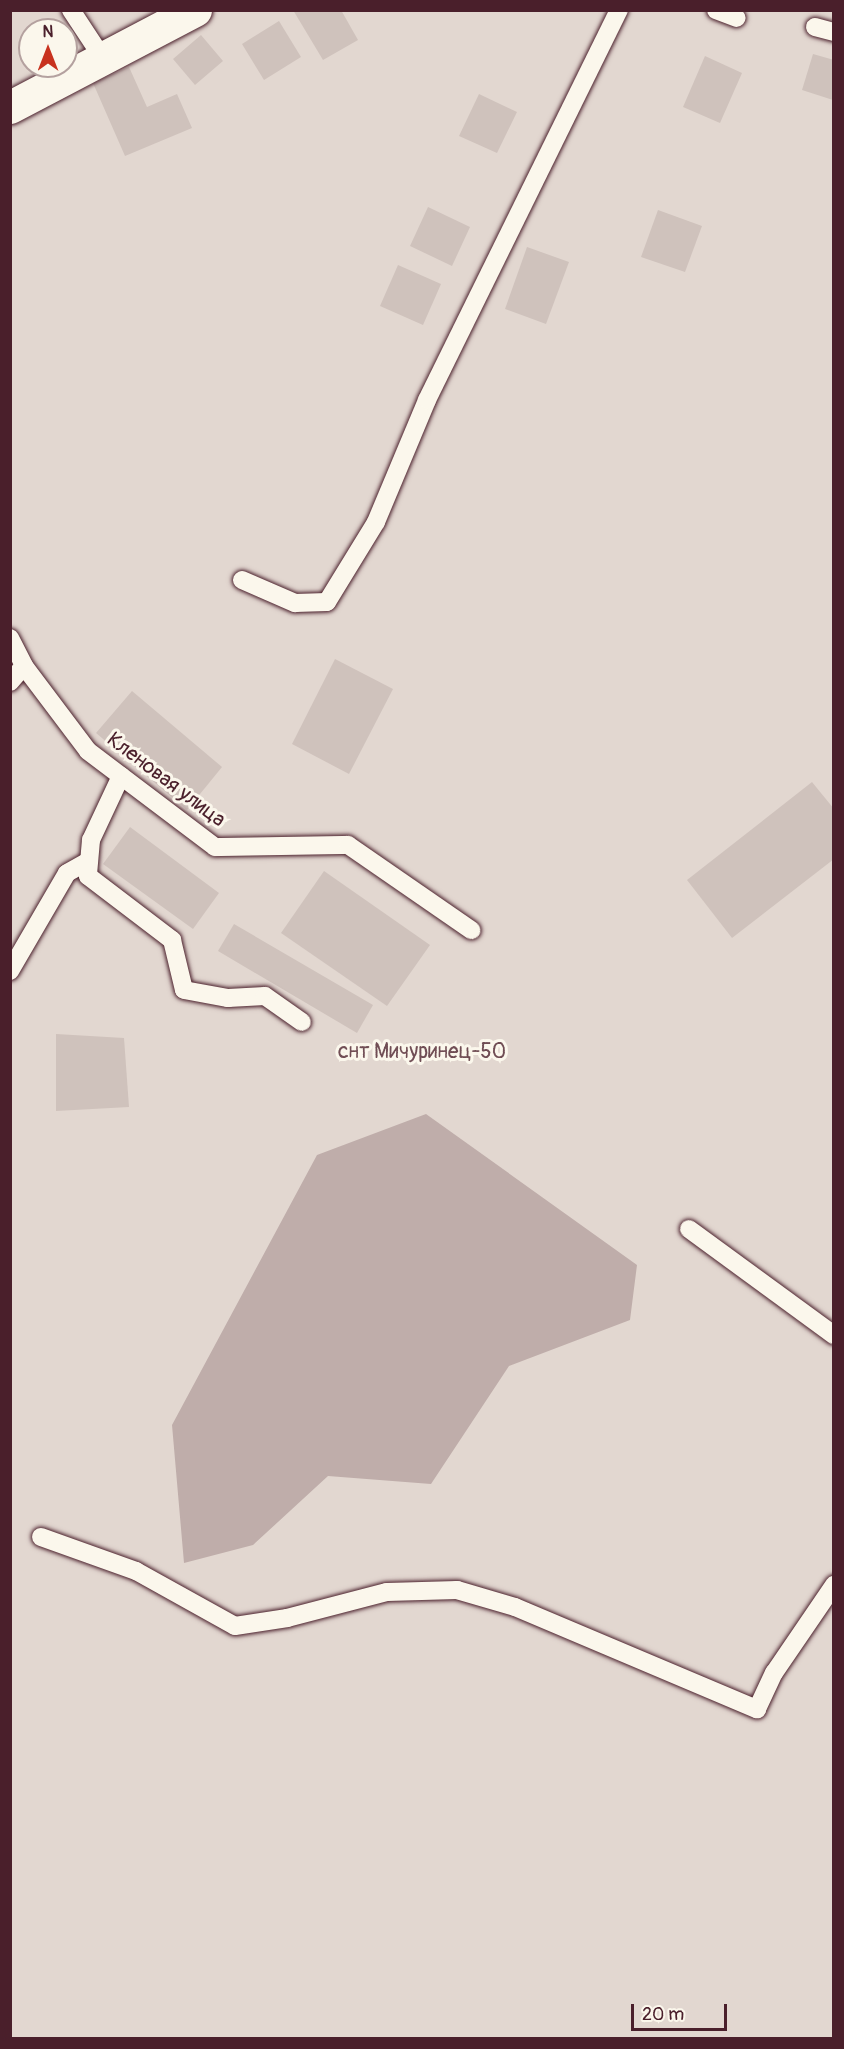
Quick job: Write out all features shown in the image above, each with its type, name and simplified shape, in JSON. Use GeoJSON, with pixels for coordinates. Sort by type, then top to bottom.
{"type":"FeatureCollection","features":[{"type":"Feature","properties":{"kind":"street"},"geometry":{"type":"LineString","coordinates":[[10,107],[104,60],[195,10]]}},
{"type":"Feature","properties":{"kind":"lane"},"geometry":{"type":"LineString","coordinates":[[71,10],[104,60]]}},
{"type":"Feature","properties":{"kind":"lane"},"geometry":{"type":"LineString","coordinates":[[242,580],[295,603],[327,602],[376,522],[427,400],[619,10]]}},
{"type":"Feature","properties":{"kind":"lane"},"geometry":{"type":"LineString","coordinates":[[716,10],[738,18]]}},
{"type":"Feature","properties":{"kind":"lane"},"geometry":{"type":"LineString","coordinates":[[815,27],[834,32]]}},
{"type":"Feature","properties":{"kind":"lane","name":"Кленовая улица"},"geometry":{"type":"LineString","coordinates":[[10,638],[24,666],[88,752],[215,847],[348,845],[471,930]]}},
{"type":"Feature","properties":{"kind":"lane"},"geometry":{"type":"LineString","coordinates":[[10,682],[24,666]]}},
{"type":"Feature","properties":{"kind":"lane"},"geometry":{"type":"LineString","coordinates":[[121,776],[91,840],[88,876],[172,940],[184,990],[228,998],[265,996],[302,1022]]}},
{"type":"Feature","properties":{"kind":"lane"},"geometry":{"type":"LineString","coordinates":[[10,971],[67,873],[89,861]]}},
{"type":"Feature","properties":{"kind":"lane"},"geometry":{"type":"LineString","coordinates":[[689,1229],[834,1335]]}},
{"type":"Feature","properties":{"kind":"lane"},"geometry":{"type":"LineString","coordinates":[[41,1537],[136,1571],[235,1626],[287,1618],[387,1592],[457,1590],[515,1607],[757,1709],[774,1672],[834,1585]]}},
{"type":"Feature","properties":{"kind":"green space","name":"снт Мичуринец-50"},"geometry":{"type":"Polygon","coordinates":[[[11,11],[833,11],[833,2038],[11,2038],[11,11]]]}},
{"type":"Feature","properties":{"kind":"shaded area"},"geometry":{"type":"Polygon","coordinates":[[[426,1114],[637,1265],[630,1320],[509,1366],[431,1484],[328,1476],[253,1545],[184,1563],[172,1425],[317,1155],[426,1114]]]}},
{"type":"Feature","properties":{"kind":"building"},"geometry":{"type":"Polygon","coordinates":[[[293,10],[341,10],[358,40],[323,60],[293,10]]]}},
{"type":"Feature","properties":{"kind":"building"},"geometry":{"type":"Polygon","coordinates":[[[279,21],[301,57],[264,80],[242,44],[279,21]]]}},
{"type":"Feature","properties":{"kind":"building"},"geometry":{"type":"Polygon","coordinates":[[[201,35],[223,61],[195,85],[173,59],[201,35]]]}},
{"type":"Feature","properties":{"kind":"building"},"geometry":{"type":"Polygon","coordinates":[[[813,54],[834,60],[833,100],[802,90],[813,54]]]}},
{"type":"Feature","properties":{"kind":"building"},"geometry":{"type":"Polygon","coordinates":[[[705,56],[742,73],[720,123],[683,107],[705,56]]]}},
{"type":"Feature","properties":{"kind":"building"},"geometry":{"type":"Polygon","coordinates":[[[129,67],[147,107],[177,94],[192,128],[125,156],[93,83],[129,67]]]}},
{"type":"Feature","properties":{"kind":"building"},"geometry":{"type":"Polygon","coordinates":[[[479,94],[517,112],[497,153],[459,136],[479,94]]]}},
{"type":"Feature","properties":{"kind":"building"},"geometry":{"type":"Polygon","coordinates":[[[428,207],[470,227],[452,266],[410,246],[428,207]]]}},
{"type":"Feature","properties":{"kind":"building"},"geometry":{"type":"Polygon","coordinates":[[[658,210],[702,226],[685,272],[641,257],[658,210]]]}},
{"type":"Feature","properties":{"kind":"building"},"geometry":{"type":"Polygon","coordinates":[[[527,247],[569,262],[546,324],[505,309],[527,247]]]}},
{"type":"Feature","properties":{"kind":"building"},"geometry":{"type":"Polygon","coordinates":[[[398,265],[441,284],[423,325],[380,306],[398,265]]]}},
{"type":"Feature","properties":{"kind":"building"},"geometry":{"type":"Polygon","coordinates":[[[335,659],[393,689],[349,774],[292,744],[335,659]]]}},
{"type":"Feature","properties":{"kind":"building"},"geometry":{"type":"Polygon","coordinates":[[[132,691],[222,767],[187,810],[96,733],[132,691]]]}},
{"type":"Feature","properties":{"kind":"building"},"geometry":{"type":"Polygon","coordinates":[[[812,782],[834,809],[834,859],[732,938],[687,880],[812,782]]]}},
{"type":"Feature","properties":{"kind":"building"},"geometry":{"type":"Polygon","coordinates":[[[130,827],[219,893],[193,929],[103,864],[130,827]]]}},
{"type":"Feature","properties":{"kind":"building"},"geometry":{"type":"Polygon","coordinates":[[[324,871],[430,945],[387,1006],[281,933],[324,871]]]}},
{"type":"Feature","properties":{"kind":"building"},"geometry":{"type":"Polygon","coordinates":[[[234,924],[373,1005],[357,1033],[218,951],[234,924]]]}},
{"type":"Feature","properties":{"kind":"building"},"geometry":{"type":"Polygon","coordinates":[[[56,1034],[124,1038],[129,1107],[56,1111],[56,1034]]]}}]}
